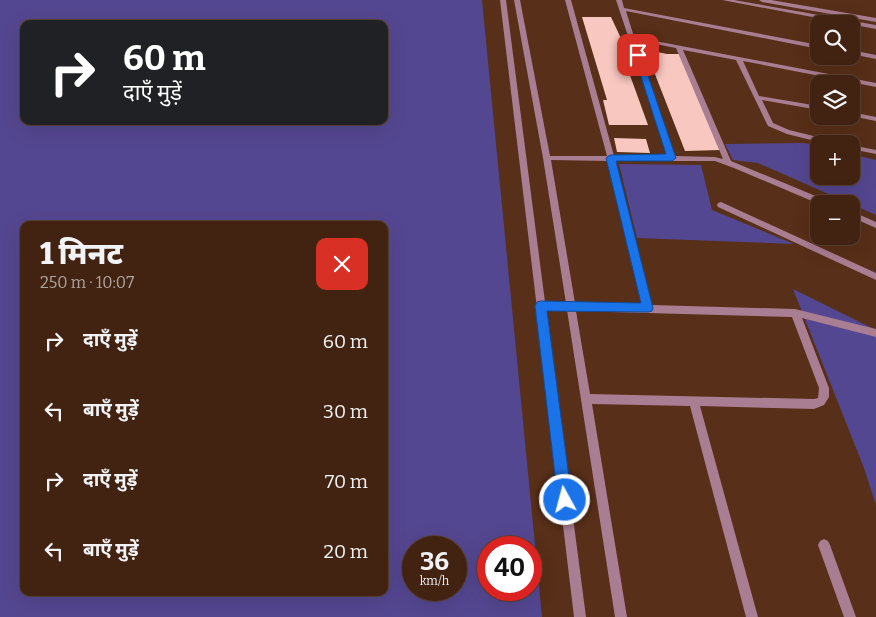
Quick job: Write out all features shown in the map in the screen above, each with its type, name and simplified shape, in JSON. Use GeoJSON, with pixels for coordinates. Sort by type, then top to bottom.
{"type":"FeatureCollection","features":[{"type":"Feature","properties":{"kind":"street"},"geometry":{"type":"LineString","coordinates":[[502,0],[580,617]]}},
{"type":"Feature","properties":{"kind":"street"},"geometry":{"type":"LineString","coordinates":[[517,0],[547,158],[572,306],[621,617]]}},
{"type":"Feature","properties":{"kind":"street"},"geometry":{"type":"LineString","coordinates":[[568,0],[648,308]]}},
{"type":"Feature","properties":{"kind":"street"},"geometry":{"type":"LineString","coordinates":[[619,0],[672,158]]}},
{"type":"Feature","properties":{"kind":"street"},"geometry":{"type":"LineString","coordinates":[[725,0],[876,26]]}},
{"type":"Feature","properties":{"kind":"street"},"geometry":{"type":"LineString","coordinates":[[762,0],[876,20]]}},
{"type":"Feature","properties":{"kind":"street"},"geometry":{"type":"LineString","coordinates":[[622,9],[810,45]]}},
{"type":"Feature","properties":{"kind":"street"},"geometry":{"type":"LineString","coordinates":[[632,38],[876,85]]}},
{"type":"Feature","properties":{"kind":"street"},"geometry":{"type":"LineString","coordinates":[[860,53],[876,56]]}},
{"type":"Feature","properties":{"kind":"street"},"geometry":{"type":"LineString","coordinates":[[739,60],[770,124],[777,129],[810,137]]}},
{"type":"Feature","properties":{"kind":"street"},"geometry":{"type":"LineString","coordinates":[[756,97],[810,106]]}},
{"type":"Feature","properties":{"kind":"street"},"geometry":{"type":"LineString","coordinates":[[860,116],[876,119]]}},
{"type":"Feature","properties":{"kind":"street"},"geometry":{"type":"LineString","coordinates":[[860,149],[876,152]]}},
{"type":"Feature","properties":{"kind":"street"},"geometry":{"type":"LineString","coordinates":[[547,158],[715,159],[810,197]]}},
{"type":"Feature","properties":{"kind":"street"},"geometry":{"type":"LineString","coordinates":[[721,205],[876,277]]}},
{"type":"Feature","properties":{"kind":"street"},"geometry":{"type":"LineString","coordinates":[[860,218],[876,225]]}},
{"type":"Feature","properties":{"kind":"street"},"geometry":{"type":"LineString","coordinates":[[541,306],[795,313],[876,333]]}},
{"type":"Feature","properties":{"kind":"street"},"geometry":{"type":"LineString","coordinates":[[586,399],[814,404],[821,402],[824,397],[824,388],[795,313]]}},
{"type":"Feature","properties":{"kind":"street"},"geometry":{"type":"LineString","coordinates":[[694,401],[752,617]]}},
{"type":"Feature","properties":{"kind":"street"},"geometry":{"type":"LineString","coordinates":[[824,545],[850,617]]}},
{"type":"Feature","properties":{"kind":"lane"},"geometry":{"type":"LineString","coordinates":[[679,48],[728,163]]}},
{"type":"Feature","properties":{"kind":"shaded area"},"geometry":{"type":"Polygon","coordinates":[[[0,0],[482,0],[534,536],[477,536],[477,601],[540,601],[542,617],[0,617],[0,0]]]}},
{"type":"Feature","properties":{"kind":"shaded area"},"geometry":{"type":"Polygon","coordinates":[[[725,144],[810,144],[810,185],[860,185],[860,156],[876,160],[876,215],[860,208],[860,195],[831,195],[758,163],[733,160],[725,144]]]}},
{"type":"Feature","properties":{"kind":"shaded area"},"geometry":{"type":"Polygon","coordinates":[[[619,164],[701,165],[712,210],[794,244],[637,238],[619,164]]]}},
{"type":"Feature","properties":{"kind":"shaded area"},"geometry":{"type":"Polygon","coordinates":[[[793,289],[876,330],[876,505],[864,468],[793,289]]]}},
{"type":"Feature","properties":{"kind":"building"},"geometry":{"type":"Polygon","coordinates":[[[582,17],[611,17],[625,47],[623,47],[630,67],[627,67],[648,125],[609,125],[603,100],[607,100],[582,17]]]}},
{"type":"Feature","properties":{"kind":"building"},"geometry":{"type":"Polygon","coordinates":[[[643,49],[667,54],[679,54],[720,150],[685,151],[651,64],[643,49]]]}},
{"type":"Feature","properties":{"kind":"building"},"geometry":{"type":"Polygon","coordinates":[[[614,138],[646,139],[650,153],[617,152],[614,138]]]}},
{"type":"Feature","properties":{"kind":"route"},"geometry":{"type":"LineString","coordinates":[[565,500],[541,306],[648,308],[610,158],[672,158],[638,55]]}}]}
